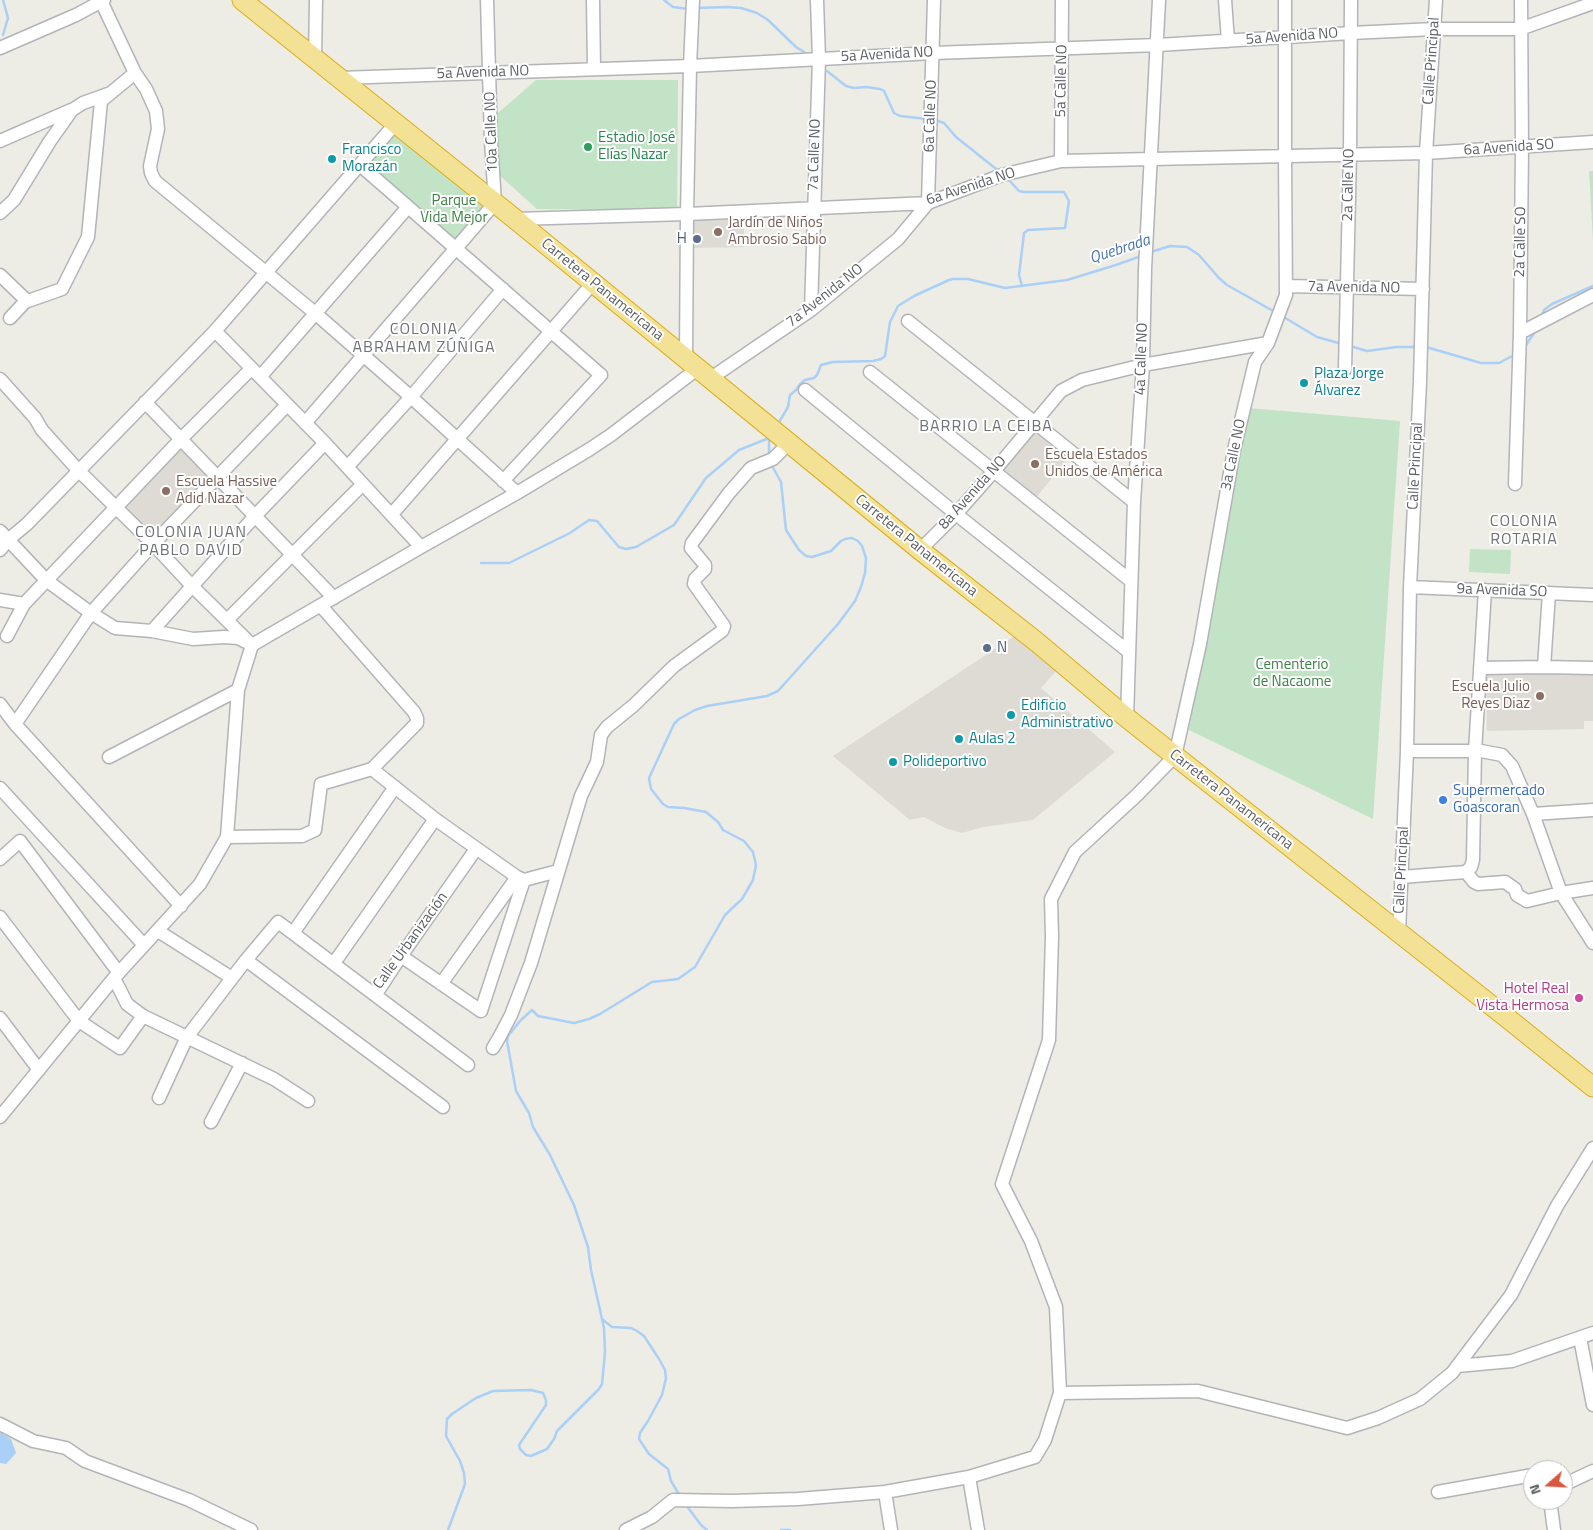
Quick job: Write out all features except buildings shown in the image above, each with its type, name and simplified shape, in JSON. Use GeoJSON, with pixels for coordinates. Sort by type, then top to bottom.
{"type":"FeatureCollection","features":[{"type":"Feature","properties":{"kind":"highway","name":"Carretera Panamericana"},"geometry":{"type":"LineString","coordinates":[[242,0],[515,219],[920,550],[1038,643],[1127,718],[1593,1087]]}},
{"type":"Feature","properties":{"kind":"street"},"geometry":{"type":"LineString","coordinates":[[315,58],[316,0]]}},
{"type":"Feature","properties":{"kind":"street","name":"10a Calle NO"},"geometry":{"type":"LineString","coordinates":[[487,0],[491,141],[495,203]]}},
{"type":"Feature","properties":{"kind":"street"},"geometry":{"type":"LineString","coordinates":[[593,0],[594,68]]}},
{"type":"Feature","properties":{"kind":"street","name":"7a Calle NO"},"geometry":{"type":"LineString","coordinates":[[812,310],[819,59],[817,0]]}},
{"type":"Feature","properties":{"kind":"street","name":"6a Calle NO"},"geometry":{"type":"LineString","coordinates":[[928,203],[934,0]]}},
{"type":"Feature","properties":{"kind":"street","name":"5a Calle NO"},"geometry":{"type":"LineString","coordinates":[[1061,161],[1062,0]]}},
{"type":"Feature","properties":{"kind":"street","name":"4a Calle NO"},"geometry":{"type":"LineString","coordinates":[[1127,718],[1134,502],[1143,365],[1145,270],[1159,0]]}},
{"type":"Feature","properties":{"kind":"street"},"geometry":{"type":"LineString","coordinates":[[1225,0],[1228,41]]}},
{"type":"Feature","properties":{"kind":"street"},"geometry":{"type":"LineString","coordinates":[[1285,0],[1286,38]]}},
{"type":"Feature","properties":{"kind":"street","name":"2a Calle NO"},"geometry":{"type":"LineString","coordinates":[[1345,370],[1351,0]]}},
{"type":"Feature","properties":{"kind":"street","name":"Calle Principal"},"geometry":{"type":"LineString","coordinates":[[1399,932],[1407,751],[1410,588],[1421,360],[1426,153],[1436,0]]}},
{"type":"Feature","properties":{"kind":"street","name":"2a Calle SO"},"geometry":{"type":"LineString","coordinates":[[1515,484],[1520,333],[1522,147],[1520,0]]}},
{"type":"Feature","properties":{"kind":"street"},"geometry":{"type":"LineString","coordinates":[[0,48],[76,15],[103,1],[135,73],[146,89],[156,111],[158,129],[150,166],[155,181],[315,313],[516,493]]}},
{"type":"Feature","properties":{"kind":"street","name":"5a Avenida NO"},"geometry":{"type":"LineString","coordinates":[[340,78],[690,66],[933,53],[1158,45],[1286,38],[1351,32],[1434,29],[1520,29],[1593,3]]}},
{"type":"Feature","properties":{"kind":"street"},"geometry":{"type":"LineString","coordinates":[[693,7],[686,214],[698,368]]}},
{"type":"Feature","properties":{"kind":"street","name":"3a Calle NO"},"geometry":{"type":"LineString","coordinates":[[1175,756],[1200,644],[1234,450],[1255,362],[1268,343],[1286,295],[1286,38]]}},
{"type":"Feature","properties":{"kind":"street"},"geometry":{"type":"LineString","coordinates":[[10,318],[26,301],[62,289],[88,237],[101,101],[135,73]]}},
{"type":"Feature","properties":{"kind":"street"},"geometry":{"type":"LineString","coordinates":[[0,141],[72,110],[83,103],[112,92]]}},
{"type":"Feature","properties":{"kind":"street"},"geometry":{"type":"LineString","coordinates":[[0,213],[14,200],[50,141],[72,110]]}},
{"type":"Feature","properties":{"kind":"street"},"geometry":{"type":"LineString","coordinates":[[0,550],[5,535],[27,524],[215,332],[396,123]]}},
{"type":"Feature","properties":{"kind":"street","name":"6a Avenida SO"},"geometry":{"type":"LineString","coordinates":[[1426,153],[1593,142]]}},
{"type":"Feature","properties":{"kind":"street","name":"6a Avenida NO"},"geometry":{"type":"LineString","coordinates":[[515,219],[686,214],[928,203],[1002,175],[1061,161],[1426,153]]}},
{"type":"Feature","properties":{"kind":"street"},"geometry":{"type":"LineString","coordinates":[[360,166],[601,375],[504,481]]}},
{"type":"Feature","properties":{"kind":"street"},"geometry":{"type":"LineString","coordinates":[[305,423],[495,203]]}},
{"type":"Feature","properties":{"kind":"street","name":"7a Avenida NO"},"geometry":{"type":"LineString","coordinates":[[252,645],[590,449],[698,368],[812,310],[898,239],[928,203]]}},
{"type":"Feature","properties":{"kind":"street"},"geometry":{"type":"LineString","coordinates":[[7,636],[24,604],[46,580],[181,439],[256,373],[315,313],[408,207]]}},
{"type":"Feature","properties":{"kind":"street"},"geometry":{"type":"LineString","coordinates":[[0,275],[26,301]]}},
{"type":"Feature","properties":{"kind":"street"},"geometry":{"type":"LineString","coordinates":[[392,514],[456,438],[593,283]]}},
{"type":"Feature","properties":{"kind":"street","name":"7a Avenida NO"},"geometry":{"type":"LineString","coordinates":[[1286,286],[1422,289]]}},
{"type":"Feature","properties":{"kind":"street"},"geometry":{"type":"LineString","coordinates":[[348,466],[411,397],[503,289]]}},
{"type":"Feature","properties":{"kind":"street"},"geometry":{"type":"LineString","coordinates":[[1520,333],[1593,295]]}},
{"type":"Feature","properties":{"kind":"street"},"geometry":{"type":"LineString","coordinates":[[908,322],[1134,502]]}},
{"type":"Feature","properties":{"kind":"street"},"geometry":{"type":"LineString","coordinates":[[215,332],[326,443],[421,547]]}},
{"type":"Feature","properties":{"kind":"street","name":"8a Avenida NO"},"geometry":{"type":"LineString","coordinates":[[920,550],[956,514],[994,471],[1061,390],[1082,380],[1143,365],[1268,343]]}},
{"type":"Feature","properties":{"kind":"street"},"geometry":{"type":"LineString","coordinates":[[870,372],[1131,581]]}},
{"type":"Feature","properties":{"kind":"street"},"geometry":{"type":"LineString","coordinates":[[0,379],[78,470],[252,645]]}},
{"type":"Feature","properties":{"kind":"street"},"geometry":{"type":"LineString","coordinates":[[806,390],[956,514],[1129,652]]}},
{"type":"Feature","properties":{"kind":"street"},"geometry":{"type":"LineString","coordinates":[[145,402],[334,598]]}},
{"type":"Feature","properties":{"kind":"street"},"geometry":{"type":"LineString","coordinates":[[16,724],[91,613],[153,544],[287,405]]}},
{"type":"Feature","properties":{"kind":"street"},"geometry":{"type":"LineString","coordinates":[[493,1048],[511,1015],[531,963],[581,796],[597,762],[601,735],[607,727],[634,705],[674,666],[722,631],[724,626],[694,584],[696,579],[706,569],[692,548],[692,543],[729,493],[751,468],[773,459],[779,434]]}},
{"type":"Feature","properties":{"kind":"street"},"geometry":{"type":"LineString","coordinates":[[152,630],[255,516],[326,443]]}},
{"type":"Feature","properties":{"kind":"street"},"geometry":{"type":"LineString","coordinates":[[227,620],[364,484]]}},
{"type":"Feature","properties":{"kind":"street"},"geometry":{"type":"LineString","coordinates":[[5,535],[46,580],[115,628],[152,630],[193,639],[238,638],[252,645]]}},
{"type":"Feature","properties":{"kind":"street","name":"9a Avenida SO"},"geometry":{"type":"LineString","coordinates":[[1410,588],[1593,596]]}},
{"type":"Feature","properties":{"kind":"street"},"geometry":{"type":"LineString","coordinates":[[1401,877],[1466,872],[1472,867],[1475,751],[1485,590]]}},
{"type":"Feature","properties":{"kind":"street"},"geometry":{"type":"LineString","coordinates":[[1544,667],[1549,593]]}},
{"type":"Feature","properties":{"kind":"street"},"geometry":{"type":"LineString","coordinates":[[0,600],[24,604]]}},
{"type":"Feature","properties":{"kind":"street"},"geometry":{"type":"LineString","coordinates":[[227,837],[302,836],[315,830],[321,784],[372,769],[415,725],[417,718],[321,606]]}},
{"type":"Feature","properties":{"kind":"street"},"geometry":{"type":"LineString","coordinates":[[0,1117],[117,975],[200,884],[227,837],[238,690],[252,645]]}},
{"type":"Feature","properties":{"kind":"street"},"geometry":{"type":"LineString","coordinates":[[1480,668],[1593,668]]}},
{"type":"Feature","properties":{"kind":"street"},"geometry":{"type":"LineString","coordinates":[[109,757],[238,690]]}},
{"type":"Feature","properties":{"kind":"street"},"geometry":{"type":"LineString","coordinates":[[0,704],[181,906]]}},
{"type":"Feature","properties":{"kind":"street"},"geometry":{"type":"LineString","coordinates":[[1407,751],[1475,751],[1502,755],[1512,766],[1533,814],[1561,893],[1593,943]]}},
{"type":"Feature","properties":{"kind":"street"},"geometry":{"type":"LineString","coordinates":[[626,1530],[652,1517],[673,1500],[732,1502],[789,1500],[885,1492],[969,1477],[1035,1457],[1045,1440],[1060,1393],[1056,1307],[1031,1241],[1002,1184],[1050,1040],[1051,899],[1074,852],[1137,795],[1175,756]]}},
{"type":"Feature","properties":{"kind":"street"},"geometry":{"type":"LineString","coordinates":[[372,769],[435,819],[520,878]]}},
{"type":"Feature","properties":{"kind":"street"},"geometry":{"type":"LineString","coordinates":[[293,933],[395,787]]}},
{"type":"Feature","properties":{"kind":"street"},"geometry":{"type":"LineString","coordinates":[[0,788],[144,945]]}},
{"type":"Feature","properties":{"kind":"street"},"geometry":{"type":"LineString","coordinates":[[1533,814],[1593,810]]}},
{"type":"Feature","properties":{"kind":"street"},"geometry":{"type":"LineString","coordinates":[[334,963],[435,819]]}},
{"type":"Feature","properties":{"kind":"street"},"geometry":{"type":"LineString","coordinates":[[0,859],[20,841],[117,975],[127,1004],[143,1016],[274,1079],[308,1101]]}},
{"type":"Feature","properties":{"kind":"street","name":"Calle Urbanización"},"geometry":{"type":"LineString","coordinates":[[246,960],[278,922],[376,994],[476,849]]}},
{"type":"Feature","properties":{"kind":"street"},"geometry":{"type":"LineString","coordinates":[[441,984],[520,878],[558,871]]}},
{"type":"Feature","properties":{"kind":"street"},"geometry":{"type":"LineString","coordinates":[[1466,872],[1478,884],[1505,882],[1515,889],[1517,895],[1526,901],[1593,888]]}},
{"type":"Feature","properties":{"kind":"street"},"geometry":{"type":"LineString","coordinates":[[401,956],[481,1011],[520,878]]}},
{"type":"Feature","properties":{"kind":"street"},"geometry":{"type":"LineString","coordinates":[[0,918],[79,1021],[120,1048],[143,1016]]}},
{"type":"Feature","properties":{"kind":"street"},"geometry":{"type":"LineString","coordinates":[[158,931],[232,978]]}},
{"type":"Feature","properties":{"kind":"street"},"geometry":{"type":"LineString","coordinates":[[159,1098],[187,1037],[246,960],[443,1107]]}},
{"type":"Feature","properties":{"kind":"street"},"geometry":{"type":"LineString","coordinates":[[376,994],[468,1064]]}},
{"type":"Feature","properties":{"kind":"street"},"geometry":{"type":"LineString","coordinates":[[0,1018],[39,1070]]}},
{"type":"Feature","properties":{"kind":"street"},"geometry":{"type":"LineString","coordinates":[[211,1122],[242,1063]]}},
{"type":"Feature","properties":{"kind":"street"},"geometry":{"type":"LineString","coordinates":[[1060,1393],[1198,1391],[1347,1428],[1378,1418],[1420,1399],[1452,1373],[1511,1295],[1557,1206],[1593,1148]]}},
{"type":"Feature","properties":{"kind":"street"},"geometry":{"type":"LineString","coordinates":[[1457,1366],[1512,1361],[1593,1334]]}},
{"type":"Feature","properties":{"kind":"street"},"geometry":{"type":"LineString","coordinates":[[1580,1338],[1593,1406]]}},
{"type":"Feature","properties":{"kind":"street"},"geometry":{"type":"LineString","coordinates":[[0,1424],[33,1441],[66,1448],[85,1461],[189,1500],[252,1530]]}},
{"type":"Feature","properties":{"kind":"street"},"geometry":{"type":"LineString","coordinates":[[1573,1480],[1593,1471]]}},
{"type":"Feature","properties":{"kind":"street"},"geometry":{"type":"LineString","coordinates":[[969,1477],[978,1530]]}},
{"type":"Feature","properties":{"kind":"street"},"geometry":{"type":"LineString","coordinates":[[1438,1492],[1523,1477]]}},
{"type":"Feature","properties":{"kind":"street"},"geometry":{"type":"LineString","coordinates":[[885,1492],[891,1530]]}},
{"type":"Feature","properties":{"kind":"street"},"geometry":{"type":"LineString","coordinates":[[1551,1510],[1554,1530]]}},
{"type":"Feature","properties":{"kind":"shaded area","name":"Jardín de Niños Ambrosio Sabio"},"geometry":{"type":"Polygon","coordinates":[[[744,216],[744,247],[692,248],[691,217],[744,216]]]}},
{"type":"Feature","properties":{"kind":"shaded area","name":"Escuela Estados Unidos de América"},"geometry":{"type":"Polygon","coordinates":[[[1035,430],[1069,457],[1035,499],[1001,472],[1035,430]]]}},
{"type":"Feature","properties":{"kind":"shaded area","name":"Escuela Hassive Adid Nazar"},"geometry":{"type":"Polygon","coordinates":[[[180,445],[210,476],[153,538],[121,507],[180,445]]]}},
{"type":"Feature","properties":{"kind":"shaded area"},"geometry":{"type":"Polygon","coordinates":[[[1016,635],[1057,670],[1041,688],[1115,752],[1033,820],[983,827],[962,833],[945,828],[924,817],[910,820],[833,756],[1016,635]]]}},
{"type":"Feature","properties":{"kind":"shaded area","name":"Escuela Julio Reyes Diaz"},"geometry":{"type":"Polygon","coordinates":[[[1486,671],[1593,671],[1593,721],[1584,721],[1584,729],[1487,731],[1486,671]]]}},
{"type":"Feature","properties":{"kind":"green space","name":"Estadio José Elías Nazar"},"geometry":{"type":"Polygon","coordinates":[[[536,80],[678,80],[677,210],[537,209],[498,174],[498,113],[536,80]]]}},
{"type":"Feature","properties":{"kind":"green space","name":"Parque Vida Mejor"},"geometry":{"type":"Polygon","coordinates":[[[396,132],[486,208],[456,241],[368,163],[396,132]]]}},
{"type":"Feature","properties":{"kind":"green space"},"geometry":{"type":"Polygon","coordinates":[[[1589,171],[1593,171],[1593,241],[1589,171]]]}},
{"type":"Feature","properties":{"kind":"green space","name":"Cementerio de Nacaome"},"geometry":{"type":"Polygon","coordinates":[[[1249,408],[1400,421],[1373,819],[1189,730],[1249,408]]]}},
{"type":"Feature","properties":{"kind":"green space"},"geometry":{"type":"Polygon","coordinates":[[[1470,549],[1511,550],[1510,574],[1469,572],[1470,549]]]}},
{"type":"Feature","properties":{"kind":"water"},"geometry":{"type":"Polygon","coordinates":[[[0,1432],[11,1439],[16,1453],[6,1464],[0,1463],[0,1432]]]}},
{"type":"Feature","properties":{"kind":"waterway"},"geometry":{"type":"LineString","coordinates":[[3,0],[8,18],[3,35]]}},
{"type":"Feature","properties":{"kind":"waterway"},"geometry":{"type":"LineString","coordinates":[[664,0],[673,7],[688,9]]}},
{"type":"Feature","properties":{"kind":"waterway"},"geometry":{"type":"LineString","coordinates":[[696,8],[741,8],[757,13],[768,20],[796,47],[804,52]]}},
{"type":"Feature","properties":{"kind":"waterway"},"geometry":{"type":"LineString","coordinates":[[827,71],[846,86],[854,88],[866,87],[884,91],[894,113],[900,116],[927,119]]}},
{"type":"Feature","properties":{"kind":"waterway"},"geometry":{"type":"LineString","coordinates":[[935,120],[944,123],[956,137],[1000,172]]}},
{"type":"Feature","properties":{"kind":"waterway"},"geometry":{"type":"LineString","coordinates":[[1008,179],[1019,191],[1064,192],[1069,201],[1065,228],[1028,230],[1024,233],[1019,275],[1022,286]]}},
{"type":"Feature","properties":{"kind":"waterway","name":"Quebrada"},"geometry":{"type":"LineString","coordinates":[[1151,252],[1170,246],[1187,247],[1199,255],[1227,285],[1275,312]]}},
{"type":"Feature","properties":{"kind":"waterway","name":"Quebrada"},"geometry":{"type":"LineString","coordinates":[[778,424],[788,407],[790,395],[805,380],[814,378],[821,365],[833,362],[873,361],[885,356],[890,322],[898,306],[914,296],[953,279],[968,279],[1005,288],[1067,280],[1141,256]]}},
{"type":"Feature","properties":{"kind":"waterway","name":"Quebrada"},"geometry":{"type":"LineString","coordinates":[[1542,315],[1544,310],[1552,304],[1593,286]]}},
{"type":"Feature","properties":{"kind":"waterway","name":"Quebrada"},"geometry":{"type":"LineString","coordinates":[[1282,316],[1317,337],[1342,344]]}},
{"type":"Feature","properties":{"kind":"waterway","name":"Quebrada"},"geometry":{"type":"LineString","coordinates":[[1524,348],[1536,330]]}},
{"type":"Feature","properties":{"kind":"waterway","name":"Quebrada"},"geometry":{"type":"LineString","coordinates":[[1350,346],[1367,351],[1397,347],[1418,347]]}},
{"type":"Feature","properties":{"kind":"waterway","name":"Quebrada"},"geometry":{"type":"LineString","coordinates":[[1426,347],[1481,363],[1499,363],[1516,354]]}},
{"type":"Feature","properties":{"kind":"waterway"},"geometry":{"type":"LineString","coordinates":[[769,438],[769,456]]}},
{"type":"Feature","properties":{"kind":"waterway"},"geometry":{"type":"LineString","coordinates":[[481,563],[509,563],[570,533],[589,520],[597,521],[619,547],[626,549],[636,547],[674,525],[706,478],[739,450],[769,438]]}},
{"type":"Feature","properties":{"kind":"waterway"},"geometry":{"type":"LineString","coordinates":[[448,1530],[465,1484],[460,1461],[446,1436],[447,1419],[452,1414],[476,1398],[493,1391],[531,1390],[543,1393],[546,1405],[519,1445],[526,1455],[531,1456],[547,1449],[557,1431],[602,1384],[605,1352],[604,1328],[591,1270],[588,1247],[574,1205],[550,1155],[533,1127],[529,1113],[516,1091],[507,1041],[508,1036],[532,1010],[538,1016],[574,1023],[600,1014],[652,982],[678,979],[695,967],[725,915],[742,899],[753,880],[756,865],[753,852],[744,841],[723,830],[718,822],[706,812],[668,807],[663,804],[651,789],[649,778],[674,724],[679,719],[707,706],[767,696],[778,691],[838,624],[855,601],[861,587],[865,573],[866,558],[858,541],[852,538],[845,539],[831,551],[812,557],[806,556],[799,550],[786,530],[781,482],[771,464]]}},
{"type":"Feature","properties":{"kind":"waterway"},"geometry":{"type":"LineString","coordinates":[[602,1319],[612,1327],[631,1328],[644,1336],[665,1370],[666,1378],[662,1395],[640,1433],[639,1439],[649,1454],[668,1469],[671,1481],[680,1496]]}},
{"type":"Feature","properties":{"kind":"waterway"},"geometry":{"type":"LineString","coordinates":[[686,1505],[707,1530]]}},
{"type":"Feature","properties":{"kind":"waterway"},"geometry":{"type":"LineString","coordinates":[[781,1530],[790,1530]]}},
{"type":"Feature","properties":{"kind":"place","name":"Estadio José Elías Nazar"},"geometry":{"type":"Point","coordinates":[588,147]}},
{"type":"Feature","properties":{"kind":"place","name":"Francisco Morazán"},"geometry":{"type":"Point","coordinates":[332,159]}},
{"type":"Feature","properties":{"kind":"place","name":"Jardín de Niños Ambrosio Sabio"},"geometry":{"type":"Point","coordinates":[718,232]}},
{"type":"Feature","properties":{"kind":"place","name":"H"},"geometry":{"type":"Point","coordinates":[697,239]}},
{"type":"Feature","properties":{"kind":"place","name":"Plaza Jorge Álvarez"},"geometry":{"type":"Point","coordinates":[1304,383]}},
{"type":"Feature","properties":{"kind":"place","name":"Escuela Estados Unidos de América"},"geometry":{"type":"Point","coordinates":[1035,464]}},
{"type":"Feature","properties":{"kind":"place","name":"Escuela Hassive Adid Nazar"},"geometry":{"type":"Point","coordinates":[166,491]}},
{"type":"Feature","properties":{"kind":"place","name":"N"},"geometry":{"type":"Point","coordinates":[987,648]}},
{"type":"Feature","properties":{"kind":"place","name":"Escuela Julio Reyes Diaz"},"geometry":{"type":"Point","coordinates":[1540,696]}},
{"type":"Feature","properties":{"kind":"place","name":"Edificio Administrativo"},"geometry":{"type":"Point","coordinates":[1011,715]}},
{"type":"Feature","properties":{"kind":"place","name":"Aulas 2"},"geometry":{"type":"Point","coordinates":[959,739]}},
{"type":"Feature","properties":{"kind":"place","name":"Polideportivo"},"geometry":{"type":"Point","coordinates":[893,762]}},
{"type":"Feature","properties":{"kind":"place","name":"Supermercado Goascoran"},"geometry":{"type":"Point","coordinates":[1443,800]}},
{"type":"Feature","properties":{"kind":"place","name":"Hotel Real Vista Hermosa"},"geometry":{"type":"Point","coordinates":[1579,998]}},
{"type":"Feature","properties":{"kind":"district","name":"COLONIA ABRAHAM ZÚÑIGA"},"geometry":{"type":"Point","coordinates":[424,339]}},
{"type":"Feature","properties":{"kind":"district","name":"BARRIO LA CEIBA"},"geometry":{"type":"Point","coordinates":[986,427]}},
{"type":"Feature","properties":{"kind":"district","name":"COLONIA ROTARIA"},"geometry":{"type":"Point","coordinates":[1524,531]}},
{"type":"Feature","properties":{"kind":"district","name":"COLONIA JUAN PABLO DAVID"},"geometry":{"type":"Point","coordinates":[191,542]}}]}
